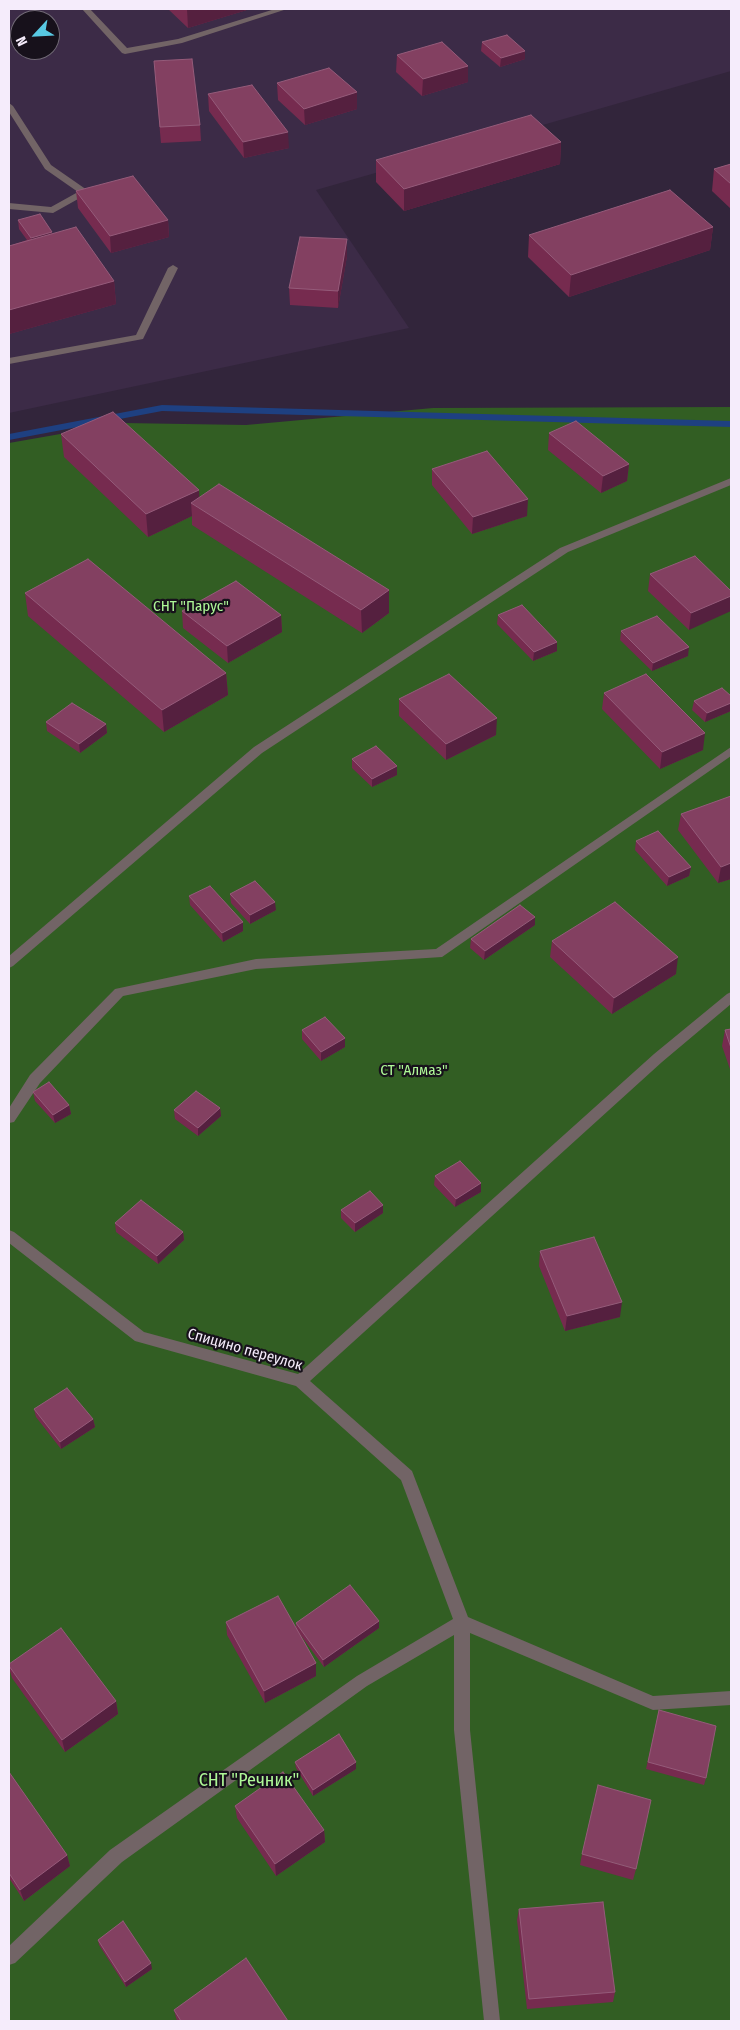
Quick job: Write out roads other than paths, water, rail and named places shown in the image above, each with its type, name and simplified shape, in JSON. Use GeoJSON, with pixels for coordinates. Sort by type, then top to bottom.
{"type":"FeatureCollection","features":[{"type":"Feature","properties":{"kind":"street"},"geometry":{"type":"LineString","coordinates":[[86,9],[125,51],[179,41],[283,9]]}},
{"type":"Feature","properties":{"kind":"street"},"geometry":{"type":"LineString","coordinates":[[9,106],[48,167],[84,192],[53,210],[9,206]]}},
{"type":"Feature","properties":{"kind":"street"},"geometry":{"type":"LineString","coordinates":[[9,361],[140,337],[172,268]]}},
{"type":"Feature","properties":{"kind":"street"},"geometry":{"type":"LineString","coordinates":[[9,963],[258,750],[564,550],[731,481]]}},
{"type":"Feature","properties":{"kind":"street"},"geometry":{"type":"LineString","coordinates":[[9,1118],[35,1078],[119,992],[256,964],[438,954],[731,751]]}},
{"type":"Feature","properties":{"kind":"street"},"geometry":{"type":"LineString","coordinates":[[300,1380],[658,1058],[731,997]]}},
{"type":"Feature","properties":{"kind":"street","name":"Спицино переулок"},"geometry":{"type":"LineString","coordinates":[[9,1236],[140,1337],[300,1380],[407,1476],[462,1622]]}},
{"type":"Feature","properties":{"kind":"street"},"geometry":{"type":"LineString","coordinates":[[462,1622],[653,1703],[731,1698]]}},
{"type":"Feature","properties":{"kind":"street"},"geometry":{"type":"LineString","coordinates":[[9,1957],[116,1856],[362,1681],[462,1622]]}},
{"type":"Feature","properties":{"kind":"street"},"geometry":{"type":"LineString","coordinates":[[462,1622],[462,1730],[492,2021]]}},
{"type":"Feature","properties":{"kind":"waterway"},"geometry":{"type":"LineString","coordinates":[[9,437],[162,408],[731,424]]}},
{"type":"Feature","properties":{"kind":"park label","name":"СНТ \"Парус\""},"geometry":{"type":"Point","coordinates":[191,607]}},
{"type":"Feature","properties":{"kind":"park label","name":"СТ \"Алмаз\""},"geometry":{"type":"Point","coordinates":[414,1071]}},
{"type":"Feature","properties":{"kind":"park label","name":"СНТ \"Речник\""},"geometry":{"type":"Point","coordinates":[249,1781]}}]}
